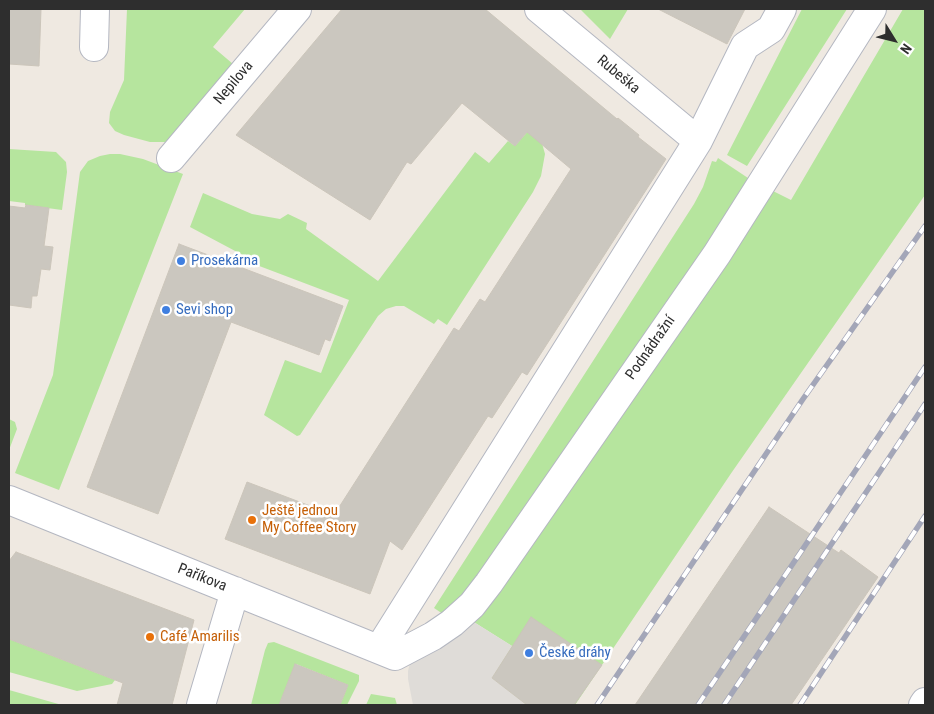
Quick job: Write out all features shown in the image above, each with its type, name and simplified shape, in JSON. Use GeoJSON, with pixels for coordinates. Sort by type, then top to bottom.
{"type":"FeatureCollection","features":[{"type":"Feature","properties":{"kind":"street"},"geometry":{"type":"LineString","coordinates":[[94,47],[95,9]]}},
{"type":"Feature","properties":{"kind":"street","name":"Nepilova"},"geometry":{"type":"LineString","coordinates":[[171,158],[297,9]]}},
{"type":"Feature","properties":{"kind":"street","name":"Rubeška"},"geometry":{"type":"LineString","coordinates":[[539,9],[698,141]]}},
{"type":"Feature","properties":{"kind":"street"},"geometry":{"type":"LineString","coordinates":[[387,653],[698,141],[745,46],[771,28],[782,9]]}},
{"type":"Feature","properties":{"kind":"street","name":"Podnádražní"},"geometry":{"type":"LineString","coordinates":[[387,653],[433,636],[452,623],[472,605],[489,583],[717,254],[872,9]]}},
{"type":"Feature","properties":{"kind":"street","name":"Paříkova"},"geometry":{"type":"LineString","coordinates":[[9,500],[387,653]]}},
{"type":"Feature","properties":{"kind":"street"},"geometry":{"type":"LineString","coordinates":[[201,705],[235,591]]}},
{"type":"Feature","properties":{"kind":"green space"},"geometry":{"type":"Polygon","coordinates":[[[127,9],[245,9],[213,47],[233,64],[234,68],[176,137],[165,142],[150,142],[124,135],[115,131],[109,123],[110,112],[124,80],[127,9]]]}},
{"type":"Feature","properties":{"kind":"green space"},"geometry":{"type":"Polygon","coordinates":[[[580,9],[628,9],[610,39],[580,9]]]}},
{"type":"Feature","properties":{"kind":"green space"},"geometry":{"type":"Polygon","coordinates":[[[802,9],[847,9],[747,166],[727,155],[802,9]]]}},
{"type":"Feature","properties":{"kind":"green space"},"geometry":{"type":"Polygon","coordinates":[[[903,9],[925,9],[925,195],[732,472],[575,705],[527,705],[492,678],[512,646],[469,619],[689,315],[773,191],[791,200],[903,9]]]}},
{"type":"Feature","properties":{"kind":"green space"},"geometry":{"type":"Polygon","coordinates":[[[536,122],[545,154],[541,176],[533,192],[447,325],[438,319],[434,324],[404,306],[386,309],[378,316],[300,435],[297,436],[264,415],[285,360],[321,373],[349,300],[254,264],[254,261],[190,227],[203,193],[252,214],[280,219],[288,214],[307,223],[306,229],[378,281],[475,152],[489,163],[508,141],[515,146],[536,122]]]}},
{"type":"Feature","properties":{"kind":"green space"},"geometry":{"type":"Polygon","coordinates":[[[9,149],[56,152],[66,162],[67,172],[62,210],[9,201],[9,149]]]}},
{"type":"Feature","properties":{"kind":"green space"},"geometry":{"type":"Polygon","coordinates":[[[110,154],[143,159],[183,174],[59,490],[15,473],[53,375],[80,172],[88,161],[110,154]]]}},
{"type":"Feature","properties":{"kind":"green space"},"geometry":{"type":"Polygon","coordinates":[[[718,158],[751,180],[482,575],[446,616],[434,608],[694,204],[703,187],[712,161],[716,162],[718,158]]]}},
{"type":"Feature","properties":{"kind":"green space"},"geometry":{"type":"Polygon","coordinates":[[[9,419],[15,422],[17,429],[9,450],[9,419]]]}},
{"type":"Feature","properties":{"kind":"green space"},"geometry":{"type":"Polygon","coordinates":[[[9,639],[115,680],[112,684],[77,691],[9,672],[9,639]]]}},
{"type":"Feature","properties":{"kind":"green space"},"geometry":{"type":"Polygon","coordinates":[[[274,642],[359,675],[359,681],[347,705],[340,705],[348,685],[296,664],[279,705],[251,705],[265,650],[268,643],[274,642]]]}},
{"type":"Feature","properties":{"kind":"green space"},"geometry":{"type":"Polygon","coordinates":[[[9,690],[62,705],[9,705],[9,690]]]}},
{"type":"Feature","properties":{"kind":"green space"},"geometry":{"type":"Polygon","coordinates":[[[371,694],[395,698],[397,705],[366,705],[371,694]]]}},
{"type":"Feature","properties":{"kind":"shaded area"},"geometry":{"type":"Polygon","coordinates":[[[469,619],[512,646],[492,678],[527,705],[413,705],[408,679],[410,663],[469,619]]]}},
{"type":"Feature","properties":{"kind":"building"},"geometry":{"type":"Polygon","coordinates":[[[9,9],[41,9],[39,66],[9,64],[9,9]]]}},
{"type":"Feature","properties":{"kind":"building"},"geometry":{"type":"Polygon","coordinates":[[[342,9],[485,9],[666,159],[527,375],[522,372],[492,418],[488,416],[402,550],[390,541],[370,594],[225,539],[247,482],[334,515],[454,328],[459,331],[480,299],[485,302],[571,169],[527,132],[515,146],[462,103],[411,164],[407,162],[370,220],[236,135],[342,9]]]}},
{"type":"Feature","properties":{"kind":"building"},"geometry":{"type":"Polygon","coordinates":[[[658,9],[745,9],[727,44],[658,9]]]}},
{"type":"Feature","properties":{"kind":"building"},"geometry":{"type":"Polygon","coordinates":[[[26,205],[49,208],[44,246],[53,247],[50,270],[41,269],[37,296],[32,296],[31,308],[9,305],[9,206],[25,208],[26,205]]]}},
{"type":"Feature","properties":{"kind":"building"},"geometry":{"type":"Polygon","coordinates":[[[179,244],[343,306],[330,341],[325,339],[319,355],[231,322],[158,514],[87,487],[179,244]]]}},
{"type":"Feature","properties":{"kind":"building"},"geometry":{"type":"Polygon","coordinates":[[[769,507],[839,553],[841,550],[878,577],[791,705],[635,705],[769,507]]]}},
{"type":"Feature","properties":{"kind":"building"},"geometry":{"type":"Polygon","coordinates":[[[16,552],[194,620],[172,705],[117,705],[123,683],[9,639],[9,561],[16,552]]]}},
{"type":"Feature","properties":{"kind":"building"},"geometry":{"type":"Polygon","coordinates":[[[531,617],[602,665],[574,705],[527,705],[492,678],[531,617]]]}},
{"type":"Feature","properties":{"kind":"building"},"geometry":{"type":"Polygon","coordinates":[[[295,664],[348,685],[340,705],[279,705],[295,664]]]}},
{"type":"Feature","properties":{"kind":"railway"},"geometry":{"type":"LineString","coordinates":[[597,705],[803,399],[925,226]]}},
{"type":"Feature","properties":{"kind":"railway"},"geometry":{"type":"LineString","coordinates":[[698,705],[925,367]]}},
{"type":"Feature","properties":{"kind":"railway"},"geometry":{"type":"LineString","coordinates":[[724,705],[925,404]]}},
{"type":"Feature","properties":{"kind":"railway"},"geometry":{"type":"LineString","coordinates":[[800,705],[925,516]]}},
{"type":"Feature","properties":{"kind":"place","name":"Prosekárna"},"geometry":{"type":"Point","coordinates":[181,261]}},
{"type":"Feature","properties":{"kind":"place","name":"Sevi shop"},"geometry":{"type":"Point","coordinates":[166,310]}},
{"type":"Feature","properties":{"kind":"place","name":"Ještě jednou My Coffee Story"},"geometry":{"type":"Point","coordinates":[252,520]}},
{"type":"Feature","properties":{"kind":"place","name":"Café Amarilis"},"geometry":{"type":"Point","coordinates":[150,637]}},
{"type":"Feature","properties":{"kind":"place","name":"České dráhy"},"geometry":{"type":"Point","coordinates":[529,653]}}]}
